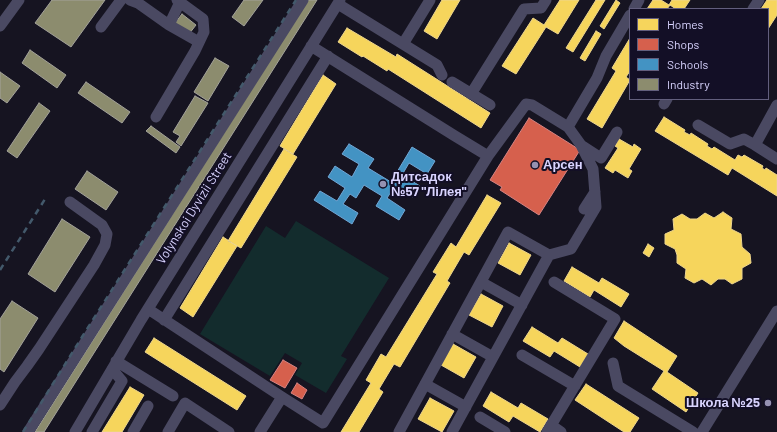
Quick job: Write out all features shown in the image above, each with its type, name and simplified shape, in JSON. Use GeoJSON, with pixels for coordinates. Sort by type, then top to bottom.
{"type":"FeatureCollection","features":[{"type":"Feature","properties":{"kind":"street"},"geometry":{"type":"LineString","coordinates":[[0,26],[18,0]]}},
{"type":"Feature","properties":{"kind":"street"},"geometry":{"type":"LineString","coordinates":[[101,27],[121,0]]}},
{"type":"Feature","properties":{"kind":"street"},"geometry":{"type":"LineString","coordinates":[[130,0],[138,3],[169,25],[199,42]]}},
{"type":"Feature","properties":{"kind":"street"},"geometry":{"type":"LineString","coordinates":[[28,432],[303,0]]}},
{"type":"Feature","properties":{"kind":"street"},"geometry":{"type":"LineString","coordinates":[[403,44],[430,0]]}},
{"type":"Feature","properties":{"kind":"street"},"geometry":{"type":"LineString","coordinates":[[471,94],[524,9],[541,8],[546,0]]}},
{"type":"Feature","properties":{"kind":"street"},"geometry":{"type":"LineString","coordinates":[[156,117],[195,51],[204,32],[202,20],[179,1],[169,25]]}},
{"type":"Feature","properties":{"kind":"street"},"geometry":{"type":"LineString","coordinates":[[339,2],[437,65],[442,75]]}},
{"type":"Feature","properties":{"kind":"street","name":"Volynskoi Dyvizii Street"},"geometry":{"type":"LineString","coordinates":[[75,432],[148,309],[339,2]]}},
{"type":"Feature","properties":{"kind":"street"},"geometry":{"type":"LineString","coordinates":[[568,127],[597,78],[606,56],[629,17]]}},
{"type":"Feature","properties":{"kind":"street"},"geometry":{"type":"LineString","coordinates":[[311,46],[488,156]]}},
{"type":"Feature","properties":{"kind":"street"},"geometry":{"type":"LineString","coordinates":[[164,320],[328,56]]}},
{"type":"Feature","properties":{"kind":"street"},"geometry":{"type":"LineString","coordinates":[[452,82],[490,105]]}},
{"type":"Feature","properties":{"kind":"street"},"geometry":{"type":"LineString","coordinates":[[148,309],[282,398],[323,423],[488,156],[526,104],[532,105],[568,127],[581,145],[593,168],[596,207],[571,249],[549,255],[508,232],[399,432]]}},
{"type":"Feature","properties":{"kind":"street"},"geometry":{"type":"LineString","coordinates":[[755,145],[777,105]]}},
{"type":"Feature","properties":{"kind":"street"},"geometry":{"type":"LineString","coordinates":[[698,125],[730,144],[744,139],[777,159]]}},
{"type":"Feature","properties":{"kind":"street"},"geometry":{"type":"LineString","coordinates":[[581,145],[601,158],[617,132]]}},
{"type":"Feature","properties":{"kind":"street"},"geometry":{"type":"LineString","coordinates":[[584,210],[595,192]]}},
{"type":"Feature","properties":{"kind":"street"},"geometry":{"type":"LineString","coordinates":[[0,405],[39,349],[94,265],[105,245],[107,234],[102,225],[70,202]]}},
{"type":"Feature","properties":{"kind":"street"},"geometry":{"type":"LineString","coordinates":[[452,432],[549,255]]}},
{"type":"Feature","properties":{"kind":"street"},"geometry":{"type":"LineString","coordinates":[[481,282],[522,305]]}},
{"type":"Feature","properties":{"kind":"street"},"geometry":{"type":"LineString","coordinates":[[554,282],[615,319],[549,429],[561,432]]}},
{"type":"Feature","properties":{"kind":"street"},"geometry":{"type":"LineString","coordinates":[[613,363],[618,386],[702,431],[777,312]]}},
{"type":"Feature","properties":{"kind":"street"},"geometry":{"type":"LineString","coordinates":[[452,334],[493,357]]}},
{"type":"Feature","properties":{"kind":"street"},"geometry":{"type":"LineString","coordinates":[[522,355],[575,386]]}},
{"type":"Feature","properties":{"kind":"street"},"geometry":{"type":"LineString","coordinates":[[114,365],[173,396]]}},
{"type":"Feature","properties":{"kind":"street"},"geometry":{"type":"LineString","coordinates":[[92,432],[122,381],[114,365]]}},
{"type":"Feature","properties":{"kind":"street"},"geometry":{"type":"LineString","coordinates":[[425,384],[466,407]]}},
{"type":"Feature","properties":{"kind":"street"},"geometry":{"type":"LineString","coordinates":[[260,432],[282,398]]}},
{"type":"Feature","properties":{"kind":"street"},"geometry":{"type":"LineString","coordinates":[[168,432],[185,403],[229,432]]}},
{"type":"Feature","properties":{"kind":"street"},"geometry":{"type":"LineString","coordinates":[[133,432],[148,406]]}},
{"type":"Feature","properties":{"kind":"street"},"geometry":{"type":"LineString","coordinates":[[480,417],[505,432]]}},
{"type":"Feature","properties":{"kind":"green space"},"geometry":{"type":"Polygon","coordinates":[[[296,221],[389,278],[341,356],[347,359],[326,393],[295,375],[302,363],[285,353],[270,376],[200,334],[266,226],[285,238],[296,221]]]}},
{"type":"Feature","properties":{"kind":"building: Homes"},"geometry":{"type":"Polygon","coordinates":[[[442,0],[460,0],[437,39],[424,31],[442,0]]]}},
{"type":"Feature","properties":{"kind":"building: Homes"},"geometry":{"type":"Polygon","coordinates":[[[560,0],[579,0],[558,34],[546,27],[516,74],[502,66],[533,18],[544,25],[560,0]]]}},
{"type":"Feature","properties":{"kind":"building: Homes"},"geometry":{"type":"Polygon","coordinates":[[[596,0],[605,0],[573,52],[566,48],[596,0]]]}},
{"type":"Feature","properties":{"kind":"building: Homes"},"geometry":{"type":"Polygon","coordinates":[[[616,0],[620,3],[604,29],[600,26],[616,0]]]}},
{"type":"Feature","properties":{"kind":"building: Homes"},"geometry":{"type":"Polygon","coordinates":[[[653,0],[661,0],[669,5],[672,0],[690,0],[685,8],[674,8],[670,5],[668,8],[648,8],[653,0]]]}},
{"type":"Feature","properties":{"kind":"building: Homes"},"geometry":{"type":"Polygon","coordinates":[[[767,0],[777,0],[777,15],[769,27],[769,8],[762,8],[767,0]]]}},
{"type":"Feature","properties":{"kind":"building: Homes"},"geometry":{"type":"Polygon","coordinates":[[[347,28],[396,57],[397,54],[490,113],[481,128],[388,69],[387,71],[338,42],[347,28]]]}},
{"type":"Feature","properties":{"kind":"building: Homes"},"geometry":{"type":"Polygon","coordinates":[[[596,31],[601,34],[585,61],[580,58],[596,31]]]}},
{"type":"Feature","properties":{"kind":"building: Homes"},"geometry":{"type":"Polygon","coordinates":[[[629,40],[629,72],[626,77],[629,79],[629,82],[602,128],[587,119],[616,71],[612,68],[629,40]]]}},
{"type":"Feature","properties":{"kind":"building: Homes"},"geometry":{"type":"Polygon","coordinates":[[[323,75],[336,84],[293,154],[280,146],[323,75]]]}},
{"type":"Feature","properties":{"kind":"building: Homes"},"geometry":{"type":"Polygon","coordinates":[[[664,117],[685,130],[684,132],[690,135],[691,133],[708,144],[707,146],[712,149],[714,147],[735,160],[738,155],[742,157],[744,155],[763,166],[762,168],[765,170],[766,168],[777,175],[777,196],[732,168],[728,175],[655,131],[664,117]]]}},
{"type":"Feature","properties":{"kind":"building: Homes"},"geometry":{"type":"Polygon","coordinates":[[[619,139],[633,147],[634,144],[641,149],[629,169],[632,171],[628,178],[615,170],[613,173],[605,168],[618,148],[615,146],[619,139]]]}},
{"type":"Feature","properties":{"kind":"building: Homes"},"geometry":{"type":"Polygon","coordinates":[[[284,149],[297,157],[241,248],[228,241],[284,149]]]}},
{"type":"Feature","properties":{"kind":"building: Homes"},"geometry":{"type":"Polygon","coordinates":[[[487,195],[501,203],[469,255],[464,252],[447,281],[450,283],[400,367],[394,364],[379,389],[383,392],[359,432],[341,432],[371,383],[366,380],[381,354],[386,357],[437,274],[433,272],[451,243],[456,247],[487,195]]]}},
{"type":"Feature","properties":{"kind":"building: Homes"},"geometry":{"type":"Polygon","coordinates":[[[723,212],[732,218],[731,229],[741,234],[742,247],[750,254],[751,263],[742,268],[742,279],[732,284],[725,279],[718,279],[711,285],[702,279],[694,283],[685,278],[686,269],[677,263],[675,249],[665,244],[665,234],[674,230],[673,219],[682,214],[690,219],[697,219],[705,213],[714,218],[723,212]]]}},
{"type":"Feature","properties":{"kind":"building: Homes"},"geometry":{"type":"Polygon","coordinates":[[[223,237],[237,246],[193,317],[180,308],[223,237]]]}},
{"type":"Feature","properties":{"kind":"building: Homes"},"geometry":{"type":"Polygon","coordinates":[[[509,243],[531,255],[520,275],[498,263],[509,243]]]}},
{"type":"Feature","properties":{"kind":"building: Homes"},"geometry":{"type":"Polygon","coordinates":[[[648,244],[654,248],[649,257],[643,253],[648,244]]]}},
{"type":"Feature","properties":{"kind":"building: Homes"},"geometry":{"type":"Polygon","coordinates":[[[572,267],[599,283],[602,278],[629,294],[621,307],[594,290],[590,297],[564,281],[572,267]]]}},
{"type":"Feature","properties":{"kind":"building: Homes"},"geometry":{"type":"Polygon","coordinates":[[[481,294],[503,306],[492,327],[469,315],[481,294]]]}},
{"type":"Feature","properties":{"kind":"building: Homes"},"geometry":{"type":"Polygon","coordinates":[[[624,321],[677,356],[667,372],[698,393],[686,412],[652,389],[664,371],[614,338],[624,321]]]}},
{"type":"Feature","properties":{"kind":"building: Homes"},"geometry":{"type":"Polygon","coordinates":[[[532,327],[558,343],[562,338],[588,354],[580,367],[554,351],[550,357],[523,341],[532,327]]]}},
{"type":"Feature","properties":{"kind":"building: Homes"},"geometry":{"type":"Polygon","coordinates":[[[154,338],[246,396],[237,410],[145,352],[154,338]]]}},
{"type":"Feature","properties":{"kind":"building: Homes"},"geometry":{"type":"Polygon","coordinates":[[[453,344],[476,357],[464,378],[441,365],[453,344]]]}},
{"type":"Feature","properties":{"kind":"building: Homes"},"geometry":{"type":"Polygon","coordinates":[[[586,384],[639,418],[630,432],[624,432],[575,400],[586,384]]]}},
{"type":"Feature","properties":{"kind":"building: Homes"},"geometry":{"type":"Polygon","coordinates":[[[130,387],[144,395],[122,432],[102,432],[130,387]]]}},
{"type":"Feature","properties":{"kind":"building: Homes"},"geometry":{"type":"Polygon","coordinates":[[[491,392],[518,408],[521,403],[548,419],[540,432],[513,416],[509,422],[483,406],[491,392]]]}},
{"type":"Feature","properties":{"kind":"building: Homes"},"geometry":{"type":"Polygon","coordinates":[[[430,398],[454,411],[442,432],[418,419],[430,398]]]}},
{"type":"Feature","properties":{"kind":"building: Shops","name":"Арсен"},"geometry":{"type":"Polygon","coordinates":[[[529,118],[580,150],[539,215],[500,190],[502,187],[490,180],[529,118]]]}},
{"type":"Feature","properties":{"kind":"building: Shops"},"geometry":{"type":"Polygon","coordinates":[[[283,360],[297,368],[285,388],[270,380],[283,360]]]}},
{"type":"Feature","properties":{"kind":"building: Shops"},"geometry":{"type":"Polygon","coordinates":[[[297,383],[307,390],[302,399],[291,393],[297,383]]]}},
{"type":"Feature","properties":{"kind":"building: Schools"},"geometry":{"type":"Polygon","coordinates":[[[349,144],[374,159],[368,168],[391,182],[412,147],[435,161],[427,174],[409,163],[402,175],[420,186],[413,197],[395,186],[387,198],[405,210],[399,220],[376,206],[382,196],[364,185],[356,198],[350,194],[343,204],[358,213],[352,224],[314,200],[320,191],[337,201],[345,188],[328,177],[335,166],[352,177],[359,164],[342,154],[349,144]]]}},
{"type":"Feature","properties":{"kind":"building: Industry"},"geometry":{"type":"Polygon","coordinates":[[[52,0],[105,0],[71,47],[35,23],[52,0]]]}},
{"type":"Feature","properties":{"kind":"building: Industry"},"geometry":{"type":"Polygon","coordinates":[[[244,0],[263,0],[244,26],[232,17],[244,0]]]}},
{"type":"Feature","properties":{"kind":"building: Industry"},"geometry":{"type":"Polygon","coordinates":[[[308,0],[317,0],[44,432],[35,432],[308,0]]]}},
{"type":"Feature","properties":{"kind":"building: Industry"},"geometry":{"type":"Polygon","coordinates":[[[182,14],[196,25],[189,34],[175,23],[182,14]]]}},
{"type":"Feature","properties":{"kind":"building: Industry"},"geometry":{"type":"Polygon","coordinates":[[[30,50],[66,75],[57,88],[22,63],[30,50]]]}},
{"type":"Feature","properties":{"kind":"building: Industry"},"geometry":{"type":"Polygon","coordinates":[[[215,58],[229,66],[208,101],[194,92],[215,58]]]}},
{"type":"Feature","properties":{"kind":"building: Industry"},"geometry":{"type":"Polygon","coordinates":[[[0,72],[20,86],[7,103],[0,98],[0,72]]]}},
{"type":"Feature","properties":{"kind":"building: Industry"},"geometry":{"type":"Polygon","coordinates":[[[86,82],[130,112],[122,123],[78,93],[86,82]]]}},
{"type":"Feature","properties":{"kind":"building: Industry"},"geometry":{"type":"Polygon","coordinates":[[[195,96],[208,103],[181,146],[176,142],[180,136],[173,132],[195,96]]]}},
{"type":"Feature","properties":{"kind":"building: Industry"},"geometry":{"type":"Polygon","coordinates":[[[39,103],[50,111],[17,158],[7,151],[39,103]]]}},
{"type":"Feature","properties":{"kind":"building: Industry"},"geometry":{"type":"Polygon","coordinates":[[[151,126],[180,147],[176,153],[146,131],[151,126]]]}},
{"type":"Feature","properties":{"kind":"building: Industry"},"geometry":{"type":"Polygon","coordinates":[[[87,171],[118,192],[106,210],[75,189],[87,171]]]}},
{"type":"Feature","properties":{"kind":"building: Industry"},"geometry":{"type":"Polygon","coordinates":[[[62,219],[90,237],[55,292],[28,274],[62,219]]]}},
{"type":"Feature","properties":{"kind":"building: Industry"},"geometry":{"type":"Polygon","coordinates":[[[12,301],[38,318],[4,372],[0,369],[0,319],[12,301]]]}},
{"type":"Feature","properties":{"kind":"railway"},"geometry":{"type":"LineString","coordinates":[[23,432],[296,0]]}},
{"type":"Feature","properties":{"kind":"railway"},"geometry":{"type":"LineString","coordinates":[[0,270],[47,196]]}},
{"type":"Feature","properties":{"kind":"place","name":"Арсен"},"geometry":{"type":"Point","coordinates":[535,165]}},
{"type":"Feature","properties":{"kind":"place","name":"Дитсадок №57 \"Лілея\""},"geometry":{"type":"Point","coordinates":[383,184]}},
{"type":"Feature","properties":{"kind":"place","name":"Школа №25"},"geometry":{"type":"Point","coordinates":[768,403]}}]}
